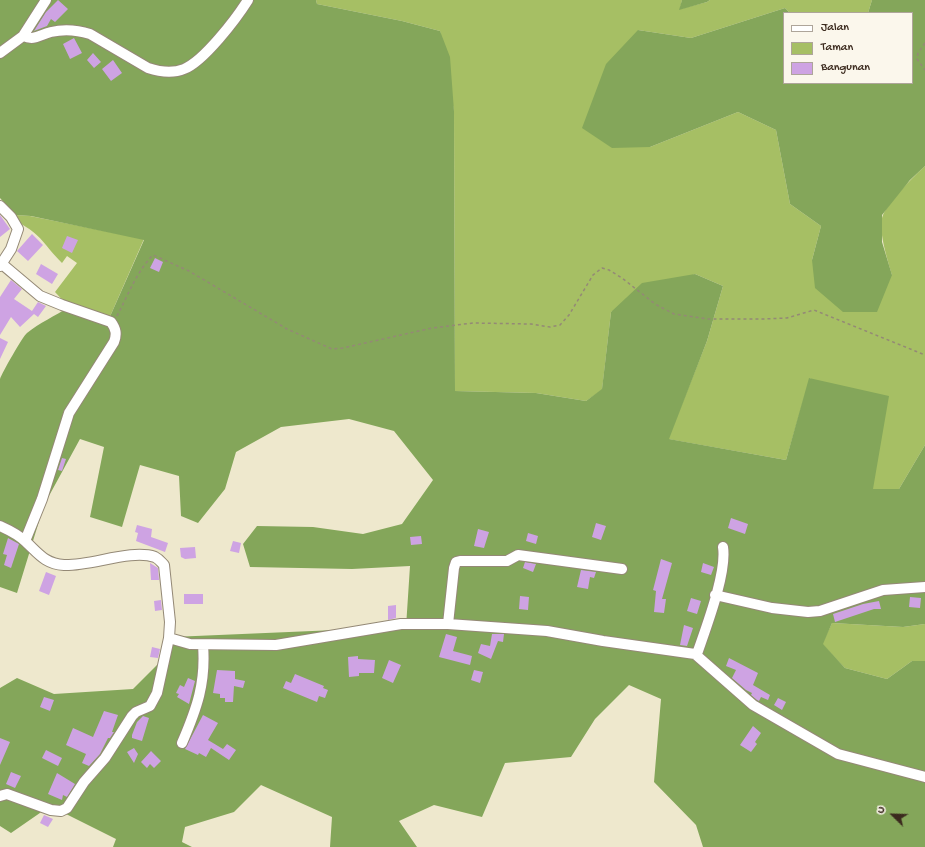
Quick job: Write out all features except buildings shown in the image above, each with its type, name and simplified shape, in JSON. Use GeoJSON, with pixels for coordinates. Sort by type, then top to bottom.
{"type":"FeatureCollection","features":[{"type":"Feature","properties":{"kind":"street"},"geometry":{"type":"LineString","coordinates":[[0,53],[23,36],[46,0]]}},
{"type":"Feature","properties":{"kind":"street"},"geometry":{"type":"LineString","coordinates":[[23,36],[35,39],[50,33],[66,30],[79,31],[90,34],[148,68],[158,72],[182,70],[192,65],[222,34],[248,0]]}},
{"type":"Feature","properties":{"kind":"street"},"geometry":{"type":"LineString","coordinates":[[0,206],[11,217],[18,229],[11,249],[1,265],[40,296],[62,306],[104,319],[112,324],[116,334],[114,342],[68,413],[42,499],[25,541]]}},
{"type":"Feature","properties":{"kind":"street"},"geometry":{"type":"LineString","coordinates":[[0,526],[25,541],[39,557],[62,565],[88,564],[127,556],[150,556],[159,560],[164,565],[166,575],[170,622],[169,638],[158,693],[150,706],[136,712],[132,716],[105,758],[84,782],[67,808],[61,811],[51,810],[7,794],[0,796]]}},
{"type":"Feature","properties":{"kind":"street"},"geometry":{"type":"LineString","coordinates":[[695,654],[698,651],[722,569],[723,547]]}},
{"type":"Feature","properties":{"kind":"street"},"geometry":{"type":"LineString","coordinates":[[448,624],[454,568],[456,562],[460,560],[507,561],[518,556],[622,569]]}},
{"type":"Feature","properties":{"kind":"street"},"geometry":{"type":"LineString","coordinates":[[715,595],[772,608],[808,612],[820,611],[883,590],[925,587]]}},
{"type":"Feature","properties":{"kind":"street"},"geometry":{"type":"LineString","coordinates":[[169,638],[178,642],[203,645],[276,645],[401,624],[448,624],[547,631],[603,641],[695,654],[753,705],[838,754],[925,777]]}},
{"type":"Feature","properties":{"kind":"street"},"geometry":{"type":"LineString","coordinates":[[182,743],[192,721],[203,682],[205,667],[203,645]]}},
{"type":"Feature","properties":{"kind":"path"},"geometry":{"type":"LineString","coordinates":[[925,43],[918,53],[917,59],[925,70]]}},
{"type":"Feature","properties":{"kind":"path"},"geometry":{"type":"LineString","coordinates":[[112,324],[146,261],[153,255],[189,271],[287,330],[332,349],[343,348],[432,328],[473,323],[530,324],[550,327],[560,325],[569,315],[593,275],[602,268],[609,270],[655,304],[674,314],[702,318],[762,319],[787,318],[814,310],[925,355]]}},
{"type":"Feature","properties":{"kind":"green space"},"geometry":{"type":"Polygon","coordinates":[[[0,0],[316,0],[317,4],[402,21],[440,31],[450,57],[454,111],[455,391],[536,393],[586,401],[602,389],[611,312],[642,283],[695,274],[723,286],[707,341],[669,439],[786,460],[809,378],[889,396],[873,489],[899,489],[925,445],[925,624],[903,627],[832,623],[823,644],[845,668],[887,679],[912,661],[925,661],[925,847],[703,847],[696,825],[654,782],[661,699],[629,685],[595,719],[571,757],[505,763],[482,817],[434,805],[399,821],[417,847],[330,847],[332,817],[261,785],[234,812],[185,827],[182,842],[192,847],[113,847],[116,839],[50,806],[11,833],[0,826],[0,688],[17,678],[54,694],[133,689],[158,664],[172,637],[406,627],[410,566],[352,569],[250,567],[243,544],[257,526],[313,527],[363,534],[402,524],[433,480],[394,431],[349,419],[281,427],[236,452],[225,489],[198,523],[181,516],[179,476],[140,465],[122,527],[90,517],[104,447],[80,439],[44,505],[17,593],[0,587],[0,379],[27,333],[69,307],[108,321],[144,240],[31,216],[15,215],[0,198],[0,0]]]}},
{"type":"Feature","properties":{"kind":"green space"},"geometry":{"type":"Polygon","coordinates":[[[316,0],[682,0],[680,9],[710,0],[872,0],[868,12],[789,12],[785,8],[691,38],[638,30],[650,147],[738,112],[776,130],[790,204],[821,226],[812,260],[892,275],[882,236],[881,228],[883,215],[886,209],[908,182],[925,166],[925,445],[899,489],[873,489],[810,378],[786,460],[668,439],[707,341],[723,286],[695,274],[611,312],[602,390],[586,401],[536,393],[455,391],[454,111],[440,31],[402,21],[317,4],[316,0]]]}},
{"type":"Feature","properties":{"kind":"green space"},"geometry":{"type":"Polygon","coordinates":[[[682,0],[710,0],[679,10],[682,0]]]}},
{"type":"Feature","properties":{"kind":"green space"},"geometry":{"type":"Polygon","coordinates":[[[872,0],[925,0],[925,166],[910,180],[882,215],[882,242],[892,275],[877,312],[843,312],[815,288],[812,260],[821,226],[790,204],[776,130],[738,112],[650,147],[612,148],[582,128],[606,64],[638,30],[691,38],[785,8],[789,12],[783,12],[783,84],[913,84],[913,12],[868,12],[872,0]]]}},
{"type":"Feature","properties":{"kind":"green space"},"geometry":{"type":"Polygon","coordinates":[[[15,215],[30,216],[144,239],[108,321],[69,307],[55,292],[77,263],[67,256],[62,263],[38,236],[19,223],[15,215]]]}},
{"type":"Feature","properties":{"kind":"green space"},"geometry":{"type":"Polygon","coordinates":[[[832,623],[903,627],[925,624],[925,661],[912,661],[887,679],[845,668],[822,644],[832,623]]]}}]}
